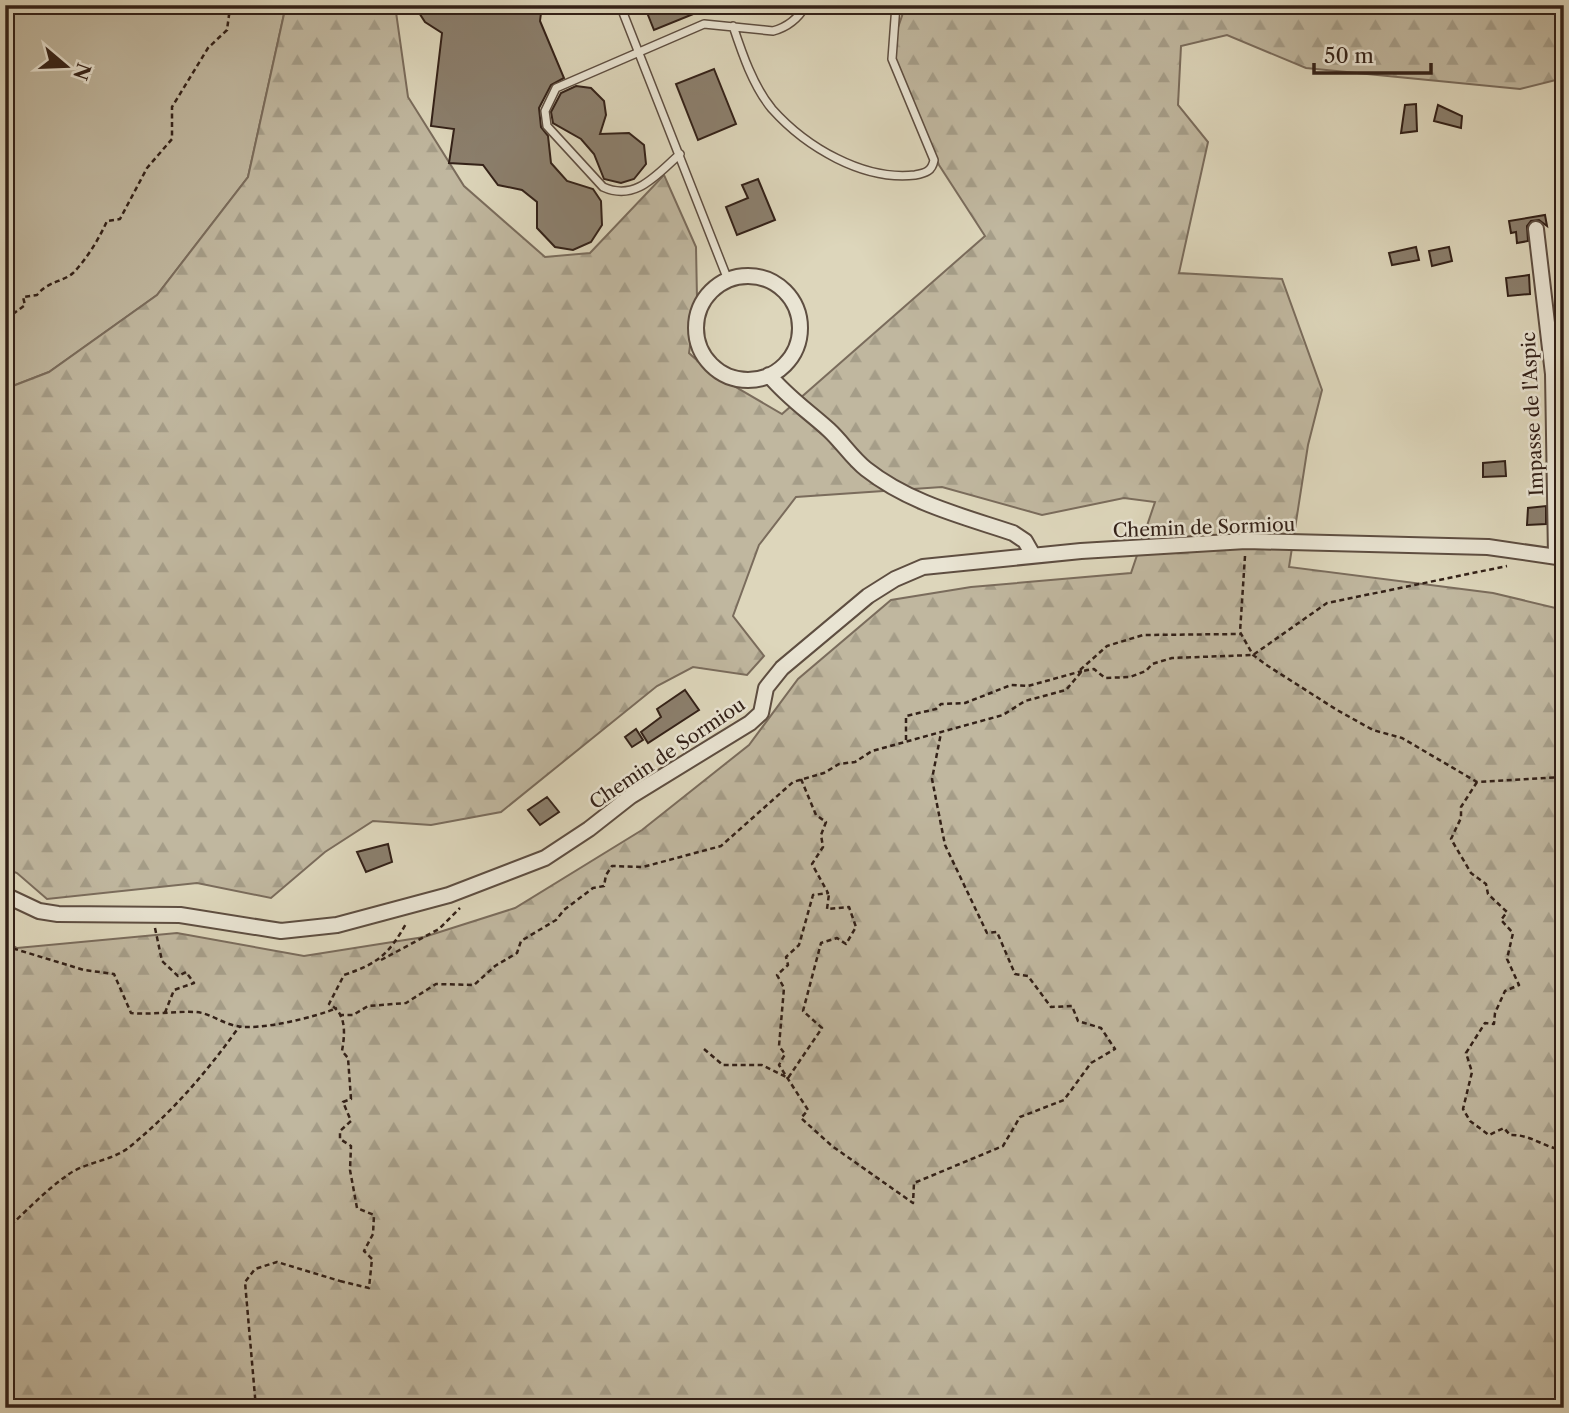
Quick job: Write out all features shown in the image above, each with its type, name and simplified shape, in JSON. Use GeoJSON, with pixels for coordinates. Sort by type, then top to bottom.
{"type":"FeatureCollection","features":[{"type":"Feature","properties":{"kind":"street","name":"Impasse de l'Aspic"},"geometry":{"type":"LineString","coordinates":[[1536,229],[1558,374],[1560,557]]}},
{"type":"Feature","properties":{"kind":"street"},"geometry":{"type":"LineString","coordinates":[[754,276],[767,280],[779,286],[795,307],[799,334],[796,347],[790,358],[769,375],[747,380],[726,375],[708,361],[698,342],[697,320],[705,299],[728,280],[754,276]]}},
{"type":"Feature","properties":{"kind":"street"},"geometry":{"type":"LineString","coordinates":[[769,375],[788,397],[827,429],[880,480],[921,502],[1013,533],[1025,541],[1034,555]]}},
{"type":"Feature","properties":{"kind":"street","name":"Chemin de Sormiou"},"geometry":{"type":"LineString","coordinates":[[5,895],[47,913],[180,915],[289,932],[337,925],[417,905],[545,858],[589,829],[631,796],[750,723],[764,708],[766,688],[772,678],[884,585],[923,567],[1034,555],[1246,541],[1488,547],[1560,557]]}},
{"type":"Feature","properties":{"kind":"lane"},"geometry":{"type":"LineString","coordinates":[[620,5],[728,280]]}},
{"type":"Feature","properties":{"kind":"lane"},"geometry":{"type":"LineString","coordinates":[[680,154],[640,188],[625,192],[613,191],[603,187],[547,126],[545,111],[556,88],[704,24],[763,30],[782,29],[796,19],[806,5]]}},
{"type":"Feature","properties":{"kind":"lane"},"geometry":{"type":"LineString","coordinates":[[733,26],[760,91],[774,111],[800,134],[833,155],[879,174],[924,174],[932,168],[934,160],[892,59],[896,5]]}},
{"type":"Feature","properties":{"kind":"path"},"geometry":{"type":"LineString","coordinates":[[5,311],[13,314],[25,305],[23,297],[37,295],[46,284],[73,273],[99,240],[107,221],[120,219],[146,168],[172,139],[172,107],[208,48],[227,30],[229,15],[234,5]]}},
{"type":"Feature","properties":{"kind":"path"},"geometry":{"type":"LineString","coordinates":[[1246,541],[1240,632],[1253,655],[1337,710],[1373,730],[1402,738],[1477,782],[1564,777]]}},
{"type":"Feature","properties":{"kind":"path"},"geometry":{"type":"LineString","coordinates":[[906,740],[906,716],[936,709],[941,704],[965,703],[1011,685],[1028,686],[1081,671],[1094,669],[1105,678],[1130,677],[1146,671],[1152,664],[1172,658],[1253,655],[1327,603],[1516,564]]}},
{"type":"Feature","properties":{"kind":"path"},"geometry":{"type":"LineString","coordinates":[[339,1015],[353,1015],[368,1006],[406,1003],[436,984],[474,985],[495,966],[517,953],[522,941],[556,920],[564,910],[593,888],[604,886],[606,875],[612,866],[643,867],[721,846],[758,816],[781,791],[801,779],[824,773],[839,764],[855,762],[872,751],[1003,715],[1025,701],[1066,690],[1107,646],[1143,635],[1241,634]]}},
{"type":"Feature","properties":{"kind":"path"},"geometry":{"type":"LineString","coordinates":[[801,779],[816,815],[826,822],[821,835],[824,846],[812,864],[828,893],[813,895],[799,945],[786,957],[788,965],[777,975],[784,988],[779,1046],[785,1054],[779,1065],[808,1110],[802,1118],[832,1146],[913,1203],[914,1183],[1003,1146],[1020,1117],[1064,1100],[1091,1063],[1115,1049],[1101,1028],[1078,1021],[1072,1006],[1051,1007],[1028,976],[1015,974],[997,932],[987,933],[946,845],[932,779],[941,732]]}},
{"type":"Feature","properties":{"kind":"path"},"geometry":{"type":"LineString","coordinates":[[1477,782],[1461,807],[1461,818],[1451,839],[1471,873],[1486,884],[1488,894],[1507,912],[1501,920],[1513,933],[1507,960],[1519,985],[1505,991],[1493,1024],[1485,1023],[1466,1052],[1472,1072],[1463,1108],[1470,1121],[1489,1135],[1504,1128],[1510,1135],[1525,1135],[1553,1149],[1564,1150]]}},
{"type":"Feature","properties":{"kind":"path"},"geometry":{"type":"LineString","coordinates":[[788,1078],[822,1028],[803,1011],[821,943],[837,938],[846,944],[856,927],[849,907],[827,909],[829,894]]}},
{"type":"Feature","properties":{"kind":"path"},"geometry":{"type":"LineString","coordinates":[[375,963],[439,929],[465,902]]}},
{"type":"Feature","properties":{"kind":"path"},"geometry":{"type":"LineString","coordinates":[[256,1408],[245,1282],[255,1269],[277,1262],[369,1288],[372,1259],[364,1251],[373,1234],[374,1215],[357,1208],[350,1170],[351,1146],[340,1139],[340,1131],[351,1122],[343,1102],[351,1099],[351,1092],[348,1058],[342,1051],[345,1024],[337,1008],[329,1004],[344,975],[371,966],[391,949],[417,905]]}},
{"type":"Feature","properties":{"kind":"path"},"geometry":{"type":"LineString","coordinates":[[154,927],[162,961],[178,976],[186,972],[194,983],[174,990],[164,1015]]}},
{"type":"Feature","properties":{"kind":"path"},"geometry":{"type":"LineString","coordinates":[[5,946],[84,970],[114,974],[131,1013],[157,1016],[198,1012],[239,1027],[262,1024],[276,1026],[337,1008]]}},
{"type":"Feature","properties":{"kind":"path"},"geometry":{"type":"LineString","coordinates":[[5,1231],[68,1174],[131,1146],[148,1128],[170,1112],[202,1079],[239,1027]]}},
{"type":"Feature","properties":{"kind":"path"},"geometry":{"type":"LineString","coordinates":[[704,1049],[723,1065],[762,1065],[788,1078]]}},
{"type":"Feature","properties":{"kind":"green space"},"geometry":{"type":"Polygon","coordinates":[[[5,5],[286,5],[248,177],[157,295],[49,372],[5,389],[5,5]]]}},
{"type":"Feature","properties":{"kind":"green space"},"geometry":{"type":"Polygon","coordinates":[[[286,5],[395,5],[408,97],[464,186],[545,257],[590,253],[664,175],[696,247],[697,298],[689,353],[710,372],[782,414],[985,236],[939,165],[891,48],[904,10],[902,5],[1564,5],[1564,78],[1520,89],[1306,68],[1227,35],[1181,46],[1178,105],[1208,142],[1179,273],[1282,279],[1322,390],[1308,445],[1289,567],[1493,593],[1564,610],[1564,1408],[5,1408],[5,941],[17,948],[177,933],[304,956],[424,937],[515,908],[642,830],[749,745],[798,679],[891,600],[971,587],[1131,573],[1155,502],[1124,498],[1042,515],[942,487],[796,497],[759,545],[733,616],[764,656],[747,675],[693,667],[657,686],[501,812],[431,825],[373,821],[325,852],[271,898],[197,883],[47,899],[17,873],[5,868],[5,389],[49,372],[157,295],[248,177],[286,5]]]}},
{"type":"Feature","properties":{"kind":"building"},"geometry":{"type":"Polygon","coordinates":[[[414,5],[542,5],[540,21],[564,78],[551,85],[539,108],[541,127],[548,136],[551,163],[567,181],[593,189],[601,201],[602,225],[591,242],[573,250],[555,247],[537,228],[537,202],[522,190],[498,185],[483,165],[449,163],[454,129],[431,126],[442,33],[425,22],[414,5]]]}},
{"type":"Feature","properties":{"kind":"building"},"geometry":{"type":"Polygon","coordinates":[[[644,5],[713,5],[713,6],[654,30],[644,5]]]}},
{"type":"Feature","properties":{"kind":"building"},"geometry":{"type":"Polygon","coordinates":[[[714,69],[736,124],[698,140],[676,84],[714,69]]]}},
{"type":"Feature","properties":{"kind":"building"},"geometry":{"type":"Polygon","coordinates":[[[576,86],[591,88],[604,101],[606,115],[600,134],[629,133],[644,145],[646,164],[634,179],[621,183],[604,179],[594,154],[581,139],[553,123],[551,112],[561,93],[576,86]]]}},
{"type":"Feature","properties":{"kind":"building"},"geometry":{"type":"Polygon","coordinates":[[[1416,104],[1417,131],[1401,133],[1405,105],[1416,104]]]}},
{"type":"Feature","properties":{"kind":"building"},"geometry":{"type":"Polygon","coordinates":[[[1438,105],[1462,116],[1461,128],[1434,121],[1438,105]]]}},
{"type":"Feature","properties":{"kind":"building"},"geometry":{"type":"Polygon","coordinates":[[[758,179],[775,220],[737,235],[726,207],[748,198],[742,185],[758,179]]]}},
{"type":"Feature","properties":{"kind":"building"},"geometry":{"type":"Polygon","coordinates":[[[1545,215],[1547,226],[1539,220],[1531,221],[1527,226],[1528,241],[1517,243],[1516,232],[1511,233],[1509,221],[1545,215]]]}},
{"type":"Feature","properties":{"kind":"building"},"geometry":{"type":"Polygon","coordinates":[[[1416,247],[1419,260],[1392,265],[1389,253],[1416,247]]]}},
{"type":"Feature","properties":{"kind":"building"},"geometry":{"type":"Polygon","coordinates":[[[1449,247],[1452,261],[1432,266],[1429,251],[1449,247]]]}},
{"type":"Feature","properties":{"kind":"building"},"geometry":{"type":"Polygon","coordinates":[[[1529,275],[1530,294],[1508,296],[1506,278],[1529,275]]]}},
{"type":"Feature","properties":{"kind":"building"},"geometry":{"type":"Polygon","coordinates":[[[1505,461],[1506,476],[1483,477],[1483,463],[1505,461]]]}},
{"type":"Feature","properties":{"kind":"building"},"geometry":{"type":"Polygon","coordinates":[[[1546,506],[1546,524],[1527,525],[1528,508],[1546,506]]]}},
{"type":"Feature","properties":{"kind":"building"},"geometry":{"type":"Polygon","coordinates":[[[685,690],[699,710],[648,743],[641,732],[661,717],[657,709],[685,690]]]}},
{"type":"Feature","properties":{"kind":"building"},"geometry":{"type":"Polygon","coordinates":[[[636,729],[643,740],[632,747],[625,737],[636,729]]]}},
{"type":"Feature","properties":{"kind":"building"},"geometry":{"type":"Polygon","coordinates":[[[547,797],[559,812],[540,825],[528,810],[547,797]]]}},
{"type":"Feature","properties":{"kind":"building"},"geometry":{"type":"Polygon","coordinates":[[[388,844],[392,862],[366,872],[357,852],[388,844]]]}}]}
